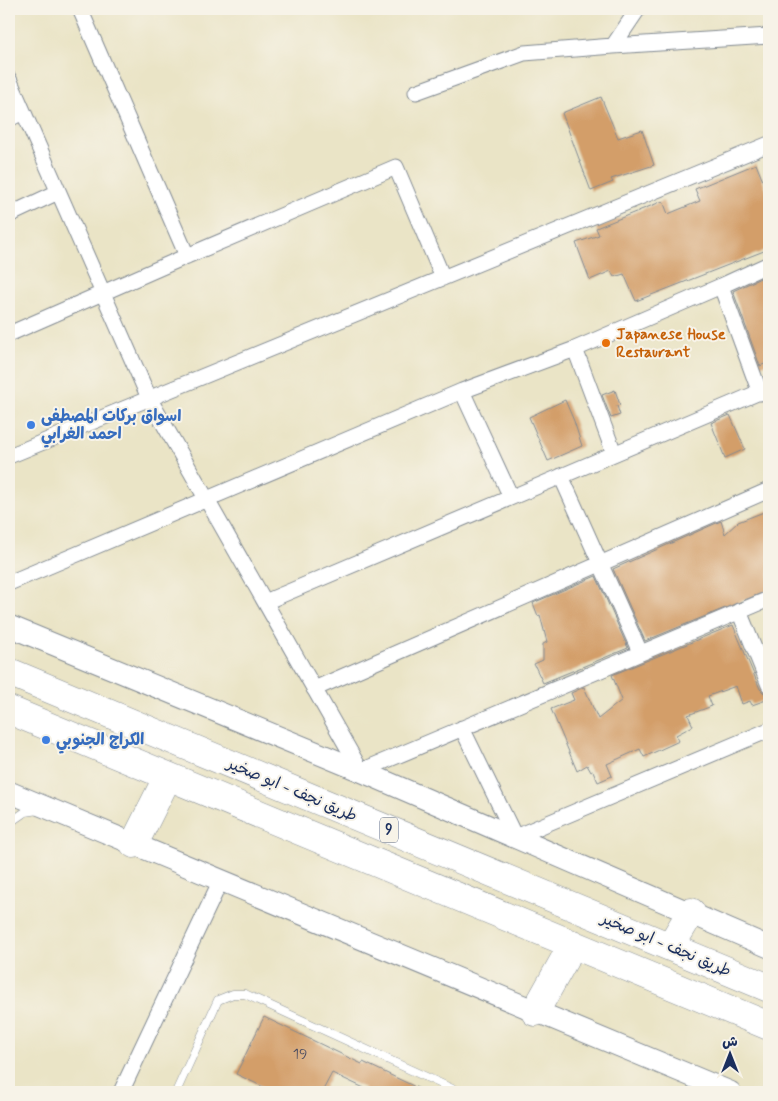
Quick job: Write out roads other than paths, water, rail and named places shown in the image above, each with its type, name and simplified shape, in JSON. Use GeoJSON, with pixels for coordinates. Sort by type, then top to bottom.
{"type":"FeatureCollection","features":[{"type":"Feature","properties":{"kind":"highway","name":"طريق نجف - ابو صخير"},"geometry":{"type":"LineString","coordinates":[[9,672],[769,988]]}},
{"type":"Feature","properties":{"kind":"highway","name":"طريق نجف - ابو صخير"},"geometry":{"type":"LineString","coordinates":[[9,710],[769,1026]]}},
{"type":"Feature","properties":{"kind":"highway"},"geometry":{"type":"LineString","coordinates":[[134,844],[168,776]]}},
{"type":"Feature","properties":{"kind":"highway"},"geometry":{"type":"LineString","coordinates":[[670,947],[691,912]]}},
{"type":"Feature","properties":{"kind":"highway"},"geometry":{"type":"LineString","coordinates":[[535,1012],[573,944]]}},
{"type":"Feature","properties":{"kind":"main road"},"geometry":{"type":"LineString","coordinates":[[9,626],[515,836],[769,947]]}},
{"type":"Feature","properties":{"kind":"main road"},"geometry":{"type":"LineString","coordinates":[[9,792],[730,1092]]}},
{"type":"Feature","properties":{"kind":"street"},"geometry":{"type":"LineString","coordinates":[[80,9],[187,256]]}},
{"type":"Feature","properties":{"kind":"street"},"geometry":{"type":"LineString","coordinates":[[613,46],[638,9]]}},
{"type":"Feature","properties":{"kind":"street"},"geometry":{"type":"LineString","coordinates":[[416,92],[524,53],[769,36]]}},
{"type":"Feature","properties":{"kind":"street"},"geometry":{"type":"LineString","coordinates":[[9,79],[149,398],[361,771],[769,599]]}},
{"type":"Feature","properties":{"kind":"street"},"geometry":{"type":"LineString","coordinates":[[9,119],[23,112]]}},
{"type":"Feature","properties":{"kind":"street"},"geometry":{"type":"LineString","coordinates":[[9,456],[443,278],[767,150]]}},
{"type":"Feature","properties":{"kind":"street"},"geometry":{"type":"LineString","coordinates":[[9,334],[396,167],[443,278]]}},
{"type":"Feature","properties":{"kind":"street"},"geometry":{"type":"LineString","coordinates":[[9,215],[58,192]]}},
{"type":"Feature","properties":{"kind":"street"},"geometry":{"type":"LineString","coordinates":[[9,583],[462,391],[575,349],[769,264]]}},
{"type":"Feature","properties":{"kind":"street"},"geometry":{"type":"LineString","coordinates":[[265,602],[764,390],[720,286]]}},
{"type":"Feature","properties":{"kind":"street"},"geometry":{"type":"LineString","coordinates":[[575,349],[614,453]]}},
{"type":"Feature","properties":{"kind":"street"},"geometry":{"type":"LineString","coordinates":[[462,391],[511,497]]}},
{"type":"Feature","properties":{"kind":"street"},"geometry":{"type":"LineString","coordinates":[[561,476],[640,652]]}},
{"type":"Feature","properties":{"kind":"street"},"geometry":{"type":"LineString","coordinates":[[314,689],[769,490]]}},
{"type":"Feature","properties":{"kind":"street"},"geometry":{"type":"LineString","coordinates":[[739,611],[769,685]]}},
{"type":"Feature","properties":{"kind":"street"},"geometry":{"type":"LineString","coordinates":[[462,728],[515,836],[769,730]]}},
{"type":"Feature","properties":{"kind":"street"},"geometry":{"type":"LineString","coordinates":[[122,1092],[221,880]]}},
{"type":"Feature","properties":{"kind":"lane"},"geometry":{"type":"LineString","coordinates":[[9,823],[25,812],[51,809]]}},
{"type":"Feature","properties":{"kind":"lane"},"geometry":{"type":"LineString","coordinates":[[176,1092],[218,1000],[233,994],[245,994],[459,1092]]}},
{"type":"Feature","properties":{"kind":"place","name":"Japanese House Restaurant"},"geometry":{"type":"Point","coordinates":[606,343]}},
{"type":"Feature","properties":{"kind":"place","name":"اسواق بركات المصطفى احمد الغرابي"},"geometry":{"type":"Point","coordinates":[31,425]}},
{"type":"Feature","properties":{"kind":"place","name":"الكراج الجنوبي"},"geometry":{"type":"Point","coordinates":[46,740]}}]}
